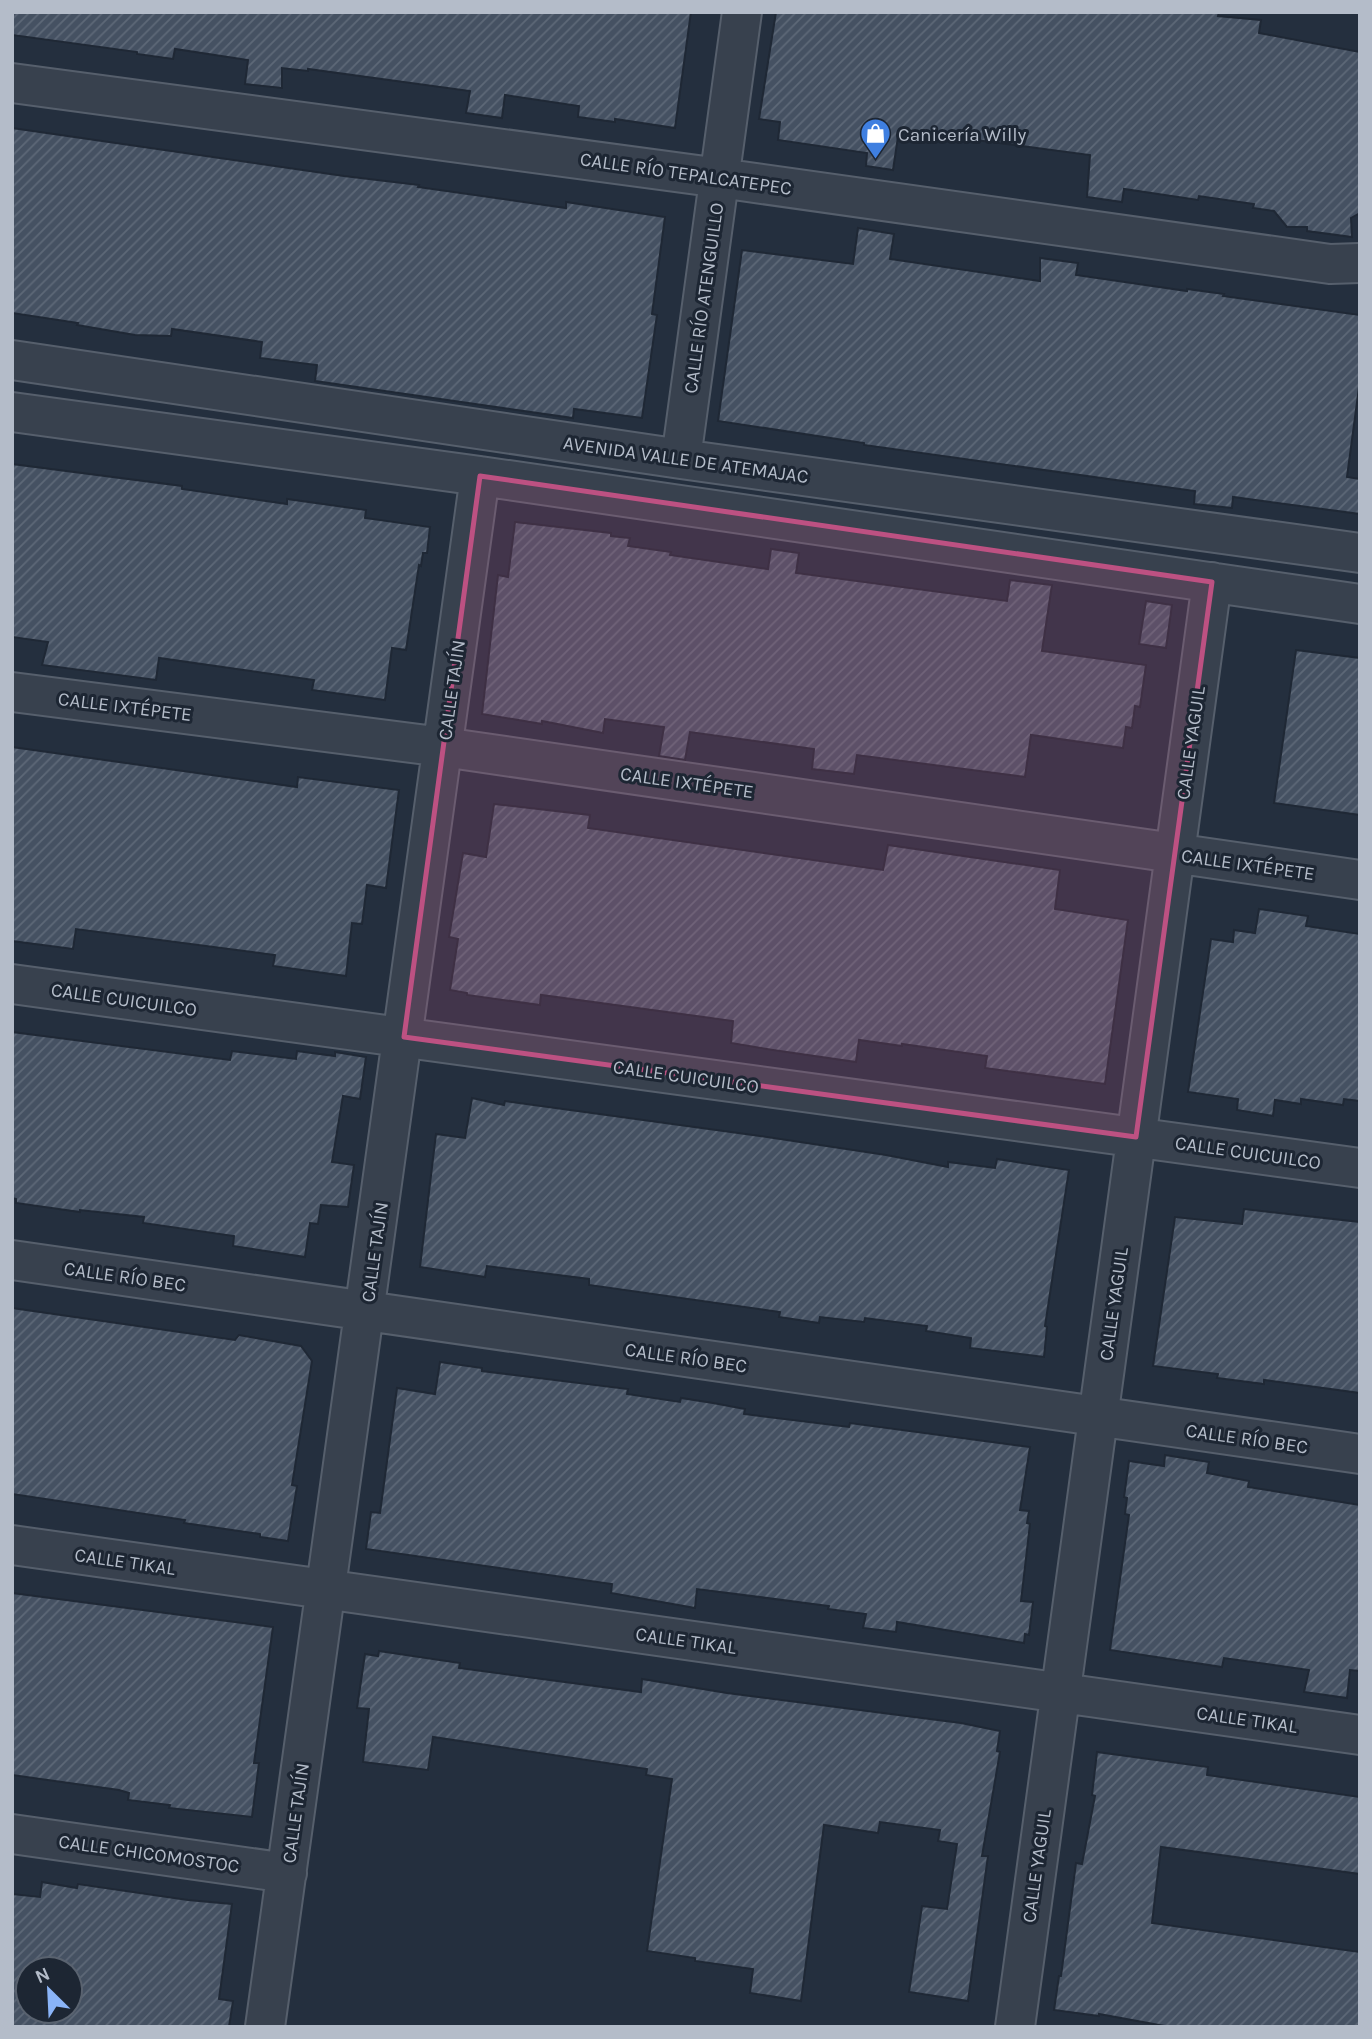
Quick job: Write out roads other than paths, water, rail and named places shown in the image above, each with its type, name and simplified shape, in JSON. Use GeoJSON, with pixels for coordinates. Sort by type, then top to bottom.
{"type":"FeatureCollection","features":[{"type":"Feature","properties":{"kind":"street","name":"CALLE RÍO ATENGUILLO"},"geometry":{"type":"LineString","coordinates":[[681,459],[743,12]]}},
{"type":"Feature","properties":{"kind":"street","name":"CALLE RÍO TEPALCATEPEC"},"geometry":{"type":"LineString","coordinates":[[12,82],[1330,264],[1360,263]]}},
{"type":"Feature","properties":{"kind":"street","name":"AVENIDA VALLE DE ATEMAJAC"},"geometry":{"type":"LineString","coordinates":[[12,360],[681,459],[1360,553]]}},
{"type":"Feature","properties":{"kind":"street"},"geometry":{"type":"LineString","coordinates":[[12,412],[480,476],[1360,604]]}},
{"type":"Feature","properties":{"kind":"street","name":"CALLE TAJÍN"},"geometry":{"type":"LineString","coordinates":[[265,2027],[480,476]]}},
{"type":"Feature","properties":{"kind":"street","name":"CALLE YAGUIL"},"geometry":{"type":"LineString","coordinates":[[1015,2027],[1212,582]]}},
{"type":"Feature","properties":{"kind":"street","name":"CALLE IXTÉPETE"},"geometry":{"type":"LineString","coordinates":[[12,692],[443,747],[1360,880]]}},
{"type":"Feature","properties":{"kind":"street","name":"CALLE CUICUILCO"},"geometry":{"type":"LineString","coordinates":[[12,984],[1360,1168]]}},
{"type":"Feature","properties":{"kind":"street","name":"CALLE RÍO BEC"},"geometry":{"type":"LineString","coordinates":[[12,1259],[1360,1454]]}},
{"type":"Feature","properties":{"kind":"street","name":"CALLE TIKAL"},"geometry":{"type":"LineString","coordinates":[[12,1545],[1360,1735]]}},
{"type":"Feature","properties":{"kind":"street","name":"CALLE CHICOMOSTOC"},"geometry":{"type":"LineString","coordinates":[[12,1834],[287,1873]]}},
{"type":"Feature","properties":{"kind":"place","name":"Canicería Willy"},"geometry":{"type":"Point","coordinates":[875,161]}}]}
